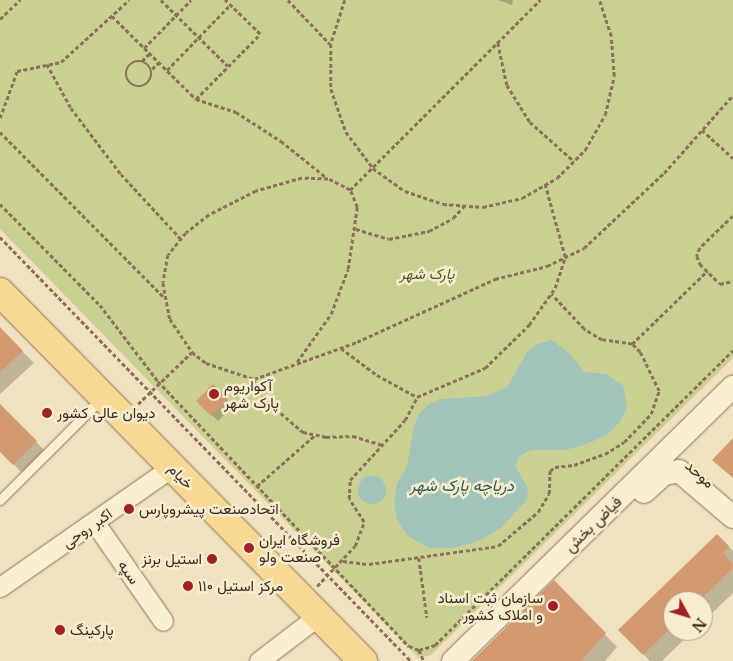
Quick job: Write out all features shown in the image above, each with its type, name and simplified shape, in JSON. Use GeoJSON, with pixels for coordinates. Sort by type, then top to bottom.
{"type":"FeatureCollection","features":[{"type":"Feature","properties":{"kind":"main road","name":"خیام"},"geometry":{"type":"LineString","coordinates":[[0,292],[363,661]]}},
{"type":"Feature","properties":{"kind":"street","name":"فیاض بخش"},"geometry":{"type":"LineString","coordinates":[[453,661],[733,386]]}},
{"type":"Feature","properties":{"kind":"street","name":"موحد"},"geometry":{"type":"LineString","coordinates":[[680,438],[684,460],[733,503]]}},
{"type":"Feature","properties":{"kind":"street","name":"اکبر روحی"},"geometry":{"type":"LineString","coordinates":[[0,587],[172,467]]}},
{"type":"Feature","properties":{"kind":"street","name":"فیاض بخش"},"geometry":{"type":"LineString","coordinates":[[467,661],[664,474],[679,470],[733,517]]}},
{"type":"Feature","properties":{"kind":"street","name":"سپه"},"geometry":{"type":"LineString","coordinates":[[94,523],[163,621]]}},
{"type":"Feature","properties":{"kind":"street"},"geometry":{"type":"LineString","coordinates":[[259,661],[318,616]]}},
{"type":"Feature","properties":{"kind":"lane"},"geometry":{"type":"LineString","coordinates":[[0,500],[103,397]]}},
{"type":"Feature","properties":{"kind":"path"},"geometry":{"type":"LineString","coordinates":[[0,19],[20,0]]}},
{"type":"Feature","properties":{"kind":"path"},"geometry":{"type":"LineString","coordinates":[[0,118],[17,71],[61,62],[129,0]]}},
{"type":"Feature","properties":{"kind":"path"},"geometry":{"type":"LineString","coordinates":[[161,0],[228,66]]}},
{"type":"Feature","properties":{"kind":"path"},"geometry":{"type":"LineString","coordinates":[[144,48],[191,0]]}},
{"type":"Feature","properties":{"kind":"path"},"geometry":{"type":"LineString","coordinates":[[196,99],[260,34],[225,0]]}},
{"type":"Feature","properties":{"kind":"path"},"geometry":{"type":"LineString","coordinates":[[288,0],[331,44]]}},
{"type":"Feature","properties":{"kind":"path"},"geometry":{"type":"LineString","coordinates":[[346,0],[331,44],[331,89],[346,132],[373,168],[405,191],[443,204],[465,206],[483,206],[522,198],[557,178],[585,150],[605,115],[614,76],[611,36],[599,0]]}},
{"type":"Feature","properties":{"kind":"path"},"geometry":{"type":"LineString","coordinates":[[350,190],[540,0]]}},
{"type":"Feature","properties":{"kind":"path"},"geometry":{"type":"LineString","coordinates":[[167,70],[230,5]]}},
{"type":"Feature","properties":{"kind":"path"},"geometry":{"type":"LineString","coordinates":[[112,16],[196,99],[236,112],[282,141],[328,179],[350,190],[357,207],[356,229],[348,269],[331,314],[297,362]]}},
{"type":"Feature","properties":{"kind":"path"},"geometry":{"type":"LineString","coordinates":[[498,42],[507,85],[530,122],[574,161]]}},
{"type":"Feature","properties":{"kind":"path"},"geometry":{"type":"LineString","coordinates":[[150,53],[141,61],[134,62],[126,72],[131,85],[144,87],[150,83],[152,70],[159,62]]}},
{"type":"Feature","properties":{"kind":"path"},"geometry":{"type":"LineString","coordinates":[[141,61],[152,70]]}},
{"type":"Feature","properties":{"kind":"path"},"geometry":{"type":"LineString","coordinates":[[48,64],[70,108],[115,167],[181,239]]}},
{"type":"Feature","properties":{"kind":"path"},"geometry":{"type":"LineString","coordinates":[[328,179],[302,178],[256,191],[209,215],[181,239],[168,255],[163,283],[170,319],[192,352],[206,363],[226,372],[254,379],[297,362],[341,348],[496,279],[547,266],[565,257],[591,242],[664,173],[733,95]]}},
{"type":"Feature","properties":{"kind":"path"},"geometry":{"type":"LineString","coordinates":[[702,130],[733,158]]}},
{"type":"Feature","properties":{"kind":"path"},"geometry":{"type":"LineString","coordinates":[[0,132],[166,299]]}},
{"type":"Feature","properties":{"kind":"path"},"geometry":{"type":"LineString","coordinates":[[337,569],[355,546],[364,522],[349,499],[350,480],[405,420],[418,397],[486,368],[530,325],[551,294],[565,257],[546,185]]}},
{"type":"Feature","properties":{"kind":"path"},"geometry":{"type":"LineString","coordinates":[[0,204],[100,305],[158,382],[409,646],[419,650],[435,645],[733,350]]}},
{"type":"Feature","properties":{"kind":"path"},"geometry":{"type":"LineString","coordinates":[[356,229],[389,239],[429,230],[453,218],[465,206]]}},
{"type":"Feature","properties":{"kind":"path"},"geometry":{"type":"LineString","coordinates":[[733,216],[698,252],[697,260],[720,284],[733,281]]}},
{"type":"Feature","properties":{"kind":"path"},"geometry":{"type":"LineString","coordinates":[[0,237],[411,661]]}},
{"type":"Feature","properties":{"kind":"path"},"geometry":{"type":"LineString","coordinates":[[632,344],[707,271]]}},
{"type":"Feature","properties":{"kind":"path"},"geometry":{"type":"LineString","coordinates":[[343,561],[369,564],[498,546],[538,512],[549,494],[550,472],[555,467],[574,465],[605,454],[624,442],[651,414],[659,392],[644,357],[632,344],[602,340],[584,328],[551,294]]}},
{"type":"Feature","properties":{"kind":"path"},"geometry":{"type":"LineString","coordinates":[[341,348],[377,375],[418,397]]}},
{"type":"Feature","properties":{"kind":"path"},"geometry":{"type":"LineString","coordinates":[[125,419],[158,382],[192,352]]}},
{"type":"Feature","properties":{"kind":"path"},"geometry":{"type":"LineString","coordinates":[[254,379],[256,392],[302,432],[353,436],[383,445]]}},
{"type":"Feature","properties":{"kind":"path"},"geometry":{"type":"LineString","coordinates":[[258,486],[315,434]]}},
{"type":"Feature","properties":{"kind":"path"},"geometry":{"type":"LineString","coordinates":[[419,558],[427,617]]}},
{"type":"Feature","properties":{"kind":"path"},"geometry":{"type":"LineString","coordinates":[[419,650],[424,661]]}},
{"type":"Feature","properties":{"kind":"green space","name":"پارک شهر"},"geometry":{"type":"Polygon","coordinates":[[[0,0],[733,0],[733,358],[431,655],[419,658],[0,229],[0,0]]]}},
{"type":"Feature","properties":{"kind":"water","name":"دریاچه پارک شهر"},"geometry":{"type":"Polygon","coordinates":[[[552,340],[571,355],[584,372],[606,374],[623,385],[627,408],[620,422],[607,435],[584,445],[565,450],[531,450],[520,456],[515,466],[528,488],[527,500],[501,528],[476,542],[453,548],[429,548],[408,536],[397,520],[394,501],[397,484],[407,467],[414,426],[420,413],[428,405],[441,399],[487,396],[507,387],[528,351],[537,344],[552,340]]]}},
{"type":"Feature","properties":{"kind":"water"},"geometry":{"type":"Polygon","coordinates":[[[372,476],[382,480],[386,490],[382,500],[372,504],[362,500],[358,490],[362,480],[372,476]]]}},
{"type":"Feature","properties":{"kind":"building"},"geometry":{"type":"Polygon","coordinates":[[[0,327],[23,351],[0,372],[0,327]]]}},
{"type":"Feature","properties":{"kind":"building"},"geometry":{"type":"Polygon","coordinates":[[[213,384],[228,399],[211,416],[196,401],[213,384]]]}},
{"type":"Feature","properties":{"kind":"building"},"geometry":{"type":"Polygon","coordinates":[[[0,404],[37,441],[13,465],[0,452],[0,404]]]}},
{"type":"Feature","properties":{"kind":"building"},"geometry":{"type":"Polygon","coordinates":[[[733,438],[733,478],[712,460],[733,438]]]}},
{"type":"Feature","properties":{"kind":"building"},"geometry":{"type":"Polygon","coordinates":[[[717,534],[729,546],[723,553],[733,564],[733,568],[709,591],[663,591],[663,636],[643,655],[618,630],[717,534]]]}},
{"type":"Feature","properties":{"kind":"building","name":"سازمان ثبت اسناد و املاک کشور"},"geometry":{"type":"Polygon","coordinates":[[[554,580],[606,633],[581,661],[472,661],[554,580]]]}},
{"type":"Feature","properties":{"kind":"place","name":"آکواریوم پارک شهر"},"geometry":{"type":"Point","coordinates":[214,394]}},
{"type":"Feature","properties":{"kind":"place","name":"دیوان عالی کشور"},"geometry":{"type":"Point","coordinates":[47,413]}},
{"type":"Feature","properties":{"kind":"place","name":"اتحادصنعت پیشروپارس"},"geometry":{"type":"Point","coordinates":[129,509]}},
{"type":"Feature","properties":{"kind":"place","name":"فروشگاه ایران صنعت ولو"},"geometry":{"type":"Point","coordinates":[249,548]}},
{"type":"Feature","properties":{"kind":"place","name":"استیل برنز"},"geometry":{"type":"Point","coordinates":[212,559]}},
{"type":"Feature","properties":{"kind":"place","name":"مرکز استیل ۱۱۰"},"geometry":{"type":"Point","coordinates":[188,586]}},
{"type":"Feature","properties":{"kind":"place","name":"سازمان ثبت اسناد و املاک کشور"},"geometry":{"type":"Point","coordinates":[553,606]}},
{"type":"Feature","properties":{"kind":"place","name":"پارکینگ"},"geometry":{"type":"Point","coordinates":[60,630]}}]}
